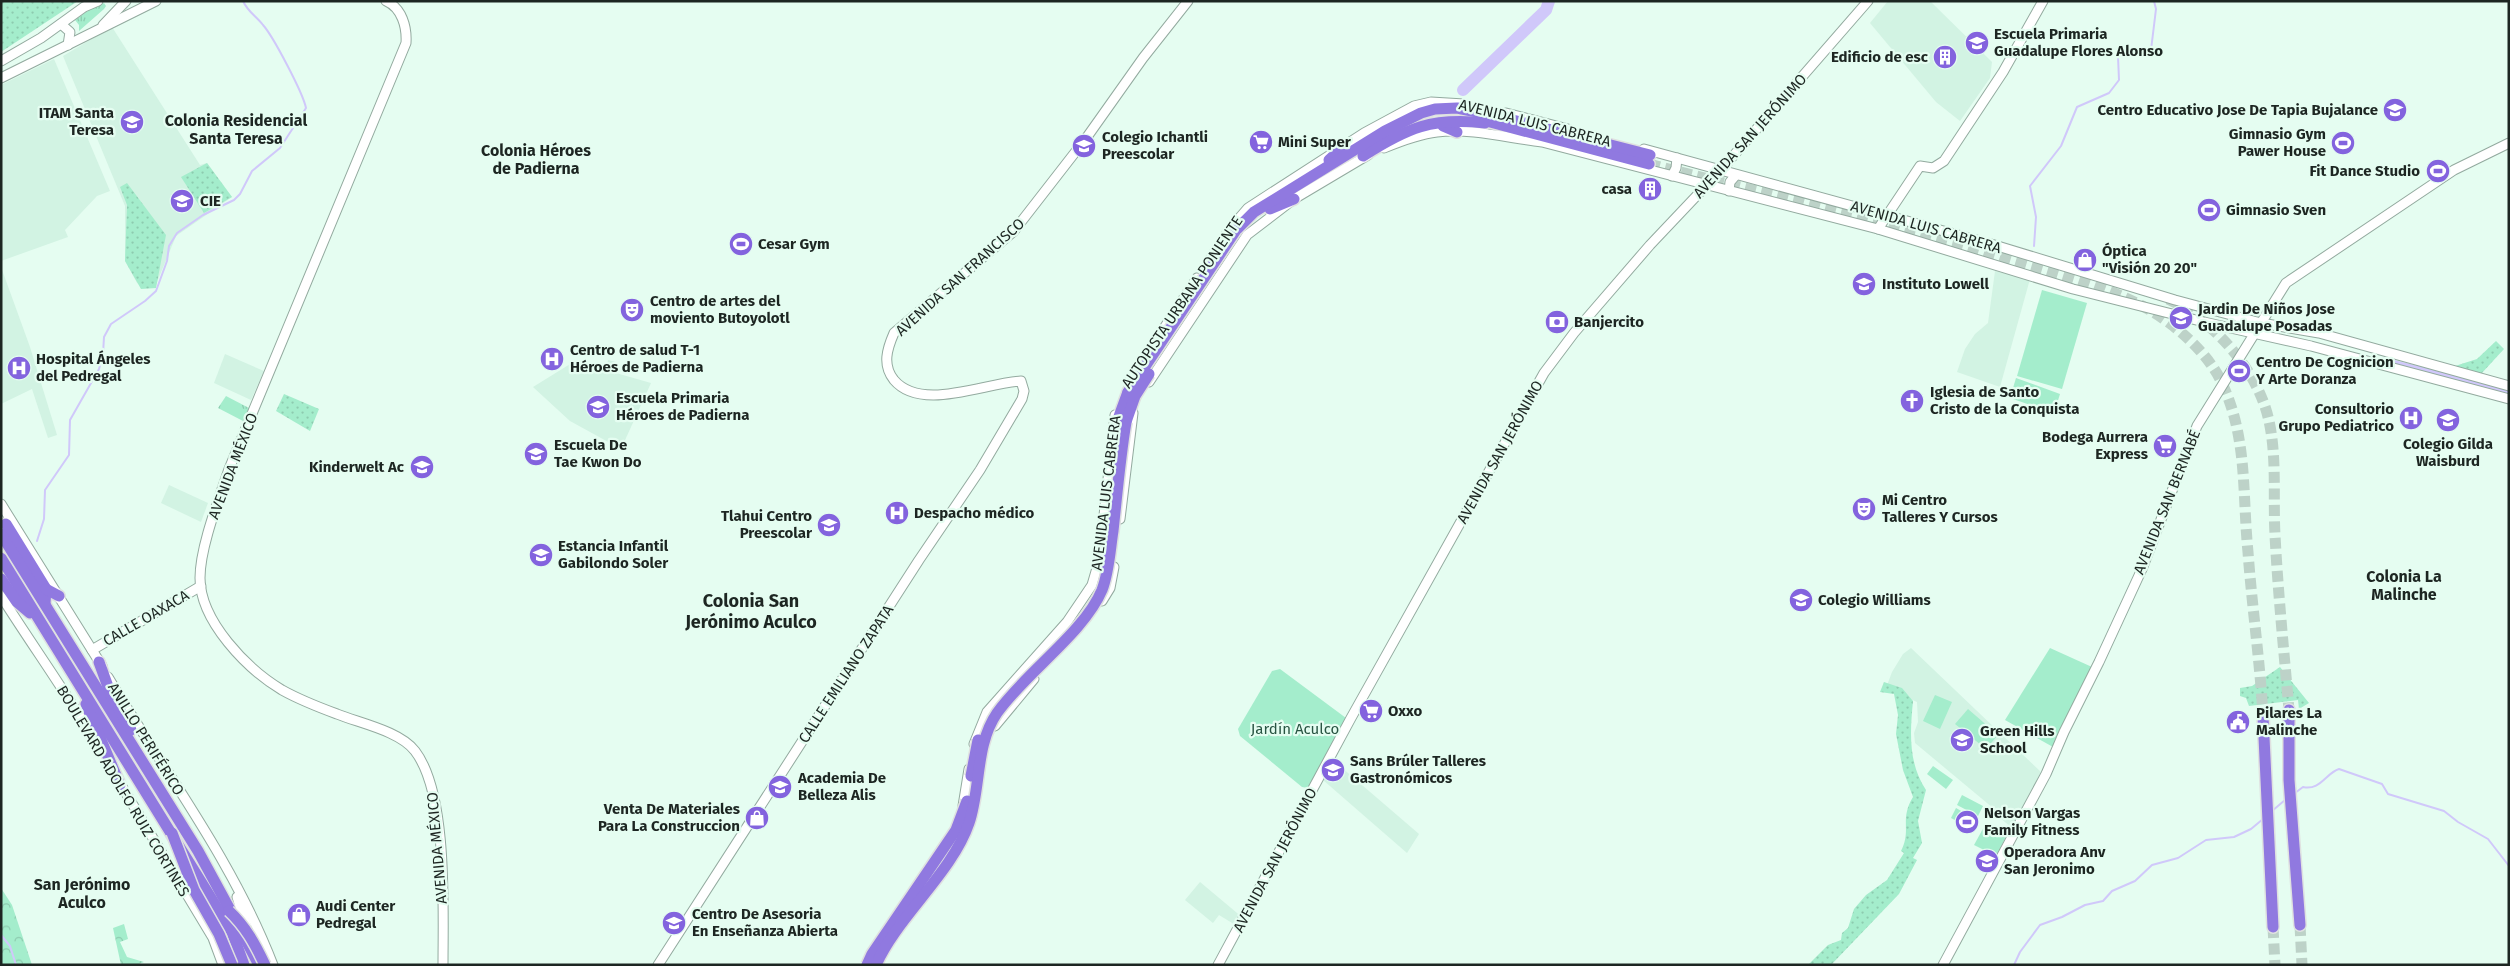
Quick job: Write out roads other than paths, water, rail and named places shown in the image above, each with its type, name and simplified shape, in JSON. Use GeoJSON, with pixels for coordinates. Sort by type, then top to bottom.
{"type":"FeatureCollection","features":[{"type":"Feature","properties":{"kind":"highway"},"geometry":{"type":"LineString","coordinates":[[1414,106],[1456,108]]}},
{"type":"Feature","properties":{"kind":"highway","name":"AUTOPISTA URBANA PONIENTE"},"geometry":{"type":"LineString","coordinates":[[866,965],[962,819],[968,799],[974,754],[987,716],[997,702],[1073,621],[1093,591],[1102,568],[1118,422],[1122,404],[1128,392],[1239,232],[1258,218],[1268,207],[1400,123],[1435,109],[1456,108],[1497,116],[1650,159],[1455,115],[1436,116],[1421,120],[1388,136],[1268,207]]}},
{"type":"Feature","properties":{"kind":"highway"},"geometry":{"type":"LineString","coordinates":[[1381,149],[1394,141],[1443,126],[1474,121]]}},
{"type":"Feature","properties":{"kind":"highway"},"geometry":{"type":"LineString","coordinates":[[1363,156],[1390,139],[1426,124],[1474,121],[1497,124]]}},
{"type":"Feature","properties":{"kind":"highway"},"geometry":{"type":"LineString","coordinates":[[1443,126],[1456,132]]}},
{"type":"Feature","properties":{"kind":"highway"},"geometry":{"type":"LineString","coordinates":[[1268,207],[1280,190],[1333,157],[1343,147]]}},
{"type":"Feature","properties":{"kind":"highway"},"geometry":{"type":"LineString","coordinates":[[1268,207],[1294,199]]}},
{"type":"Feature","properties":{"kind":"highway","name":"AUTOPISTA URBANA PONIENTE"},"geometry":{"type":"LineString","coordinates":[[877,965],[964,836],[975,800],[982,752],[992,721],[1023,682],[1085,617],[1099,596],[1106,579],[1123,436],[1130,408],[1145,380],[1239,232]]}},
{"type":"Feature","properties":{"kind":"highway"},"geometry":{"type":"LineString","coordinates":[[3,527],[46,588],[59,596]]}},
{"type":"Feature","properties":{"kind":"highway","name":"ANILLO PERIFÉRICO"},"geometry":{"type":"LineString","coordinates":[[3,527],[28,575],[198,851],[262,965]]}},
{"type":"Feature","properties":{"kind":"highway"},"geometry":{"type":"LineString","coordinates":[[1,545],[109,720],[204,867],[229,911],[252,965]]}},
{"type":"Feature","properties":{"kind":"highway"},"geometry":{"type":"LineString","coordinates":[[1,558],[232,932],[244,965]]}},
{"type":"Feature","properties":{"kind":"highway"},"geometry":{"type":"LineString","coordinates":[[1,567],[210,902],[236,951],[240,965]]}},
{"type":"Feature","properties":{"kind":"highway"},"geometry":{"type":"LineString","coordinates":[[1,580],[17,602],[30,613]]}},
{"type":"Feature","properties":{"kind":"highway"},"geometry":{"type":"LineString","coordinates":[[45,603],[46,588]]}},
{"type":"Feature","properties":{"kind":"highway"},"geometry":{"type":"LineString","coordinates":[[99,662],[111,695],[190,829],[198,851]]}},
{"type":"Feature","properties":{"kind":"highway"},"geometry":{"type":"LineString","coordinates":[[85,703],[120,784]]}},
{"type":"Feature","properties":{"kind":"highway"},"geometry":{"type":"LineString","coordinates":[[2289,710],[2289,780],[2300,925]]}},
{"type":"Feature","properties":{"kind":"highway"},"geometry":{"type":"LineString","coordinates":[[2263,716],[2274,927]]}},
{"type":"Feature","properties":{"kind":"highway"},"geometry":{"type":"LineString","coordinates":[[172,833],[194,890],[218,934],[232,965]]}},
{"type":"Feature","properties":{"kind":"highway"},"geometry":{"type":"LineString","coordinates":[[229,911],[243,924],[253,939],[262,965]]}},
{"type":"Feature","properties":{"kind":"main road"},"geometry":{"type":"LineString","coordinates":[[1,61],[61,24],[87,4],[98,1]]}},
{"type":"Feature","properties":{"kind":"main road"},"geometry":{"type":"LineString","coordinates":[[98,31],[126,1]]}},
{"type":"Feature","properties":{"kind":"main road","name":"AVENIDA MÉXICO"},"geometry":{"type":"LineString","coordinates":[[386,1],[392,4],[404,22],[406,43],[229,469],[213,514],[201,569],[201,586],[204,603],[212,622],[263,677],[306,703],[399,737],[413,749],[424,764],[431,782],[441,860],[443,965]]}},
{"type":"Feature","properties":{"kind":"main road","name":"AVENIDA SAN FRANCISCO"},"geometry":{"type":"LineString","coordinates":[[1020,381],[942,394],[916,394],[905,390],[890,375],[886,361],[887,347],[894,333],[900,327],[1014,231],[1087,137],[1143,58],[1188,1]]}},
{"type":"Feature","properties":{"kind":"main road","name":"AVENIDA SAN JERÓNIMO"},"geometry":{"type":"LineString","coordinates":[[1218,965],[1351,718],[1544,373],[1574,333],[1650,245],[1707,186],[1868,1]]}},
{"type":"Feature","properties":{"kind":"main road"},"geometry":{"type":"LineString","coordinates":[[1878,229],[1920,166],[1933,168],[1944,161],[2003,72],[2044,1]]}},
{"type":"Feature","properties":{"kind":"main road"},"geometry":{"type":"LineString","coordinates":[[1,78],[98,31],[152,2]]}},
{"type":"Feature","properties":{"kind":"main road"},"geometry":{"type":"LineString","coordinates":[[61,24],[70,32],[68,45]]}},
{"type":"Feature","properties":{"kind":"main road","name":"AVENIDA LUIS CABRERA"},"geometry":{"type":"LineString","coordinates":[[1343,147],[1414,106],[1444,102],[1477,106],[1530,118],[1888,216],[2261,323],[2318,333],[2509,386]]}},
{"type":"Feature","properties":{"kind":"main road","name":"AVENIDA LUIS CABRERA"},"geometry":{"type":"LineString","coordinates":[[877,965],[890,942],[957,849],[970,825],[992,730],[1093,613],[1110,588],[1132,414],[1153,376],[1241,241],[1252,228],[1363,156],[1421,134],[1456,132],[1542,142],[1878,229],[2073,288],[2255,334],[2311,346],[2509,399]]}},
{"type":"Feature","properties":{"kind":"main road","name":"AVENIDA SAN BERNABÉ"},"geometry":{"type":"LineString","coordinates":[[1943,965],[2046,774],[2064,732],[2099,662],[2142,570],[2197,426],[2286,283],[2454,170],[2509,143]]}},
{"type":"Feature","properties":{"kind":"main road"},"geometry":{"type":"LineString","coordinates":[[1672,176],[1676,168],[1677,158]]}},
{"type":"Feature","properties":{"kind":"main road"},"geometry":{"type":"LineString","coordinates":[[1729,191],[1730,182],[1736,174]]}},
{"type":"Feature","properties":{"kind":"main road","name":"AVENIDA LUIS CABRERA"},"geometry":{"type":"LineString","coordinates":[[866,965],[881,934],[951,835],[960,817],[973,748],[987,712],[1067,622],[1083,601],[1095,578],[1103,530],[1115,413],[1136,369],[1229,230],[1248,208],[1280,190]]}},
{"type":"Feature","properties":{"kind":"main road"},"geometry":{"type":"LineString","coordinates":[[1136,369],[1153,376]]}},
{"type":"Feature","properties":{"kind":"main road","name":"CALLE EMILIANO ZAPATA"},"geometry":{"type":"LineString","coordinates":[[658,965],[883,616],[980,470],[1022,399],[1024,391],[1020,381]]}},
{"type":"Feature","properties":{"kind":"main road"},"geometry":{"type":"LineString","coordinates":[[1,504],[179,789],[259,928],[273,965]]}},
{"type":"Feature","properties":{"kind":"main road","name":"CALLE OAXACA"},"geometry":{"type":"LineString","coordinates":[[92,650],[201,586]]}},
{"type":"Feature","properties":{"kind":"main road","name":"BOULEVARD ADOLFO RUIZ CORTINES"},"geometry":{"type":"LineString","coordinates":[[1,596],[42,661],[82,718],[150,838],[213,938],[223,965]]}},
{"type":"Feature","properties":{"kind":"main road"},"geometry":{"type":"LineString","coordinates":[[1067,622],[1070,631],[1076,632]]}},
{"type":"Feature","properties":{"kind":"main road"},"geometry":{"type":"LineString","coordinates":[[980,780],[978,770],[988,732],[987,712]]}},
{"type":"Feature","properties":{"kind":"main road"},"geometry":{"type":"LineString","coordinates":[[966,792],[971,789],[978,793]]}},
{"type":"Feature","properties":{"kind":"main road"},"geometry":{"type":"LineString","coordinates":[[229,876],[262,965]]}},
{"type":"Feature","properties":{"kind":"waterway"},"geometry":{"type":"LineString","coordinates":[[37,541],[44,519],[45,490],[69,455],[70,420],[99,369],[103,354],[104,337],[111,324],[145,301],[156,291],[167,261],[169,246],[177,233],[203,215],[234,200],[240,194],[252,171],[280,148],[306,108],[294,78],[274,40],[243,1]]}},
{"type":"Feature","properties":{"kind":"waterway"},"geometry":{"type":"LineString","coordinates":[[1463,90],[1546,10],[1549,1]]}},
{"type":"Feature","properties":{"kind":"waterway"},"geometry":{"type":"LineString","coordinates":[[2034,246],[2036,217],[2030,186],[2061,146],[2077,107],[2109,93],[2119,80],[2118,56],[2151,50],[2156,9],[2154,1]]}},
{"type":"Feature","properties":{"kind":"waterway"},"geometry":{"type":"LineString","coordinates":[[2383,361],[2509,392]]}},
{"type":"Feature","properties":{"kind":"waterway"},"geometry":{"type":"LineString","coordinates":[[2295,793],[2303,787],[2309,788],[2318,784],[2339,769],[2382,784],[2388,794],[2444,811],[2458,822],[2488,839],[2509,866]]}},
{"type":"Feature","properties":{"kind":"waterway"},"geometry":{"type":"LineString","coordinates":[[2272,811],[2285,800]]}},
{"type":"Feature","properties":{"kind":"waterway"},"geometry":{"type":"LineString","coordinates":[[2014,965],[2020,952],[2040,925],[2062,917],[2085,905],[2103,901],[2112,891],[2135,881],[2152,865],[2178,858],[2206,840],[2234,837],[2251,829],[2263,819]]}},
{"type":"Feature","properties":{"kind":"waterway"},"geometry":{"type":"LineString","coordinates":[[1,935],[10,946],[16,965]]}},
{"type":"Feature","properties":{"kind":"tunnel"},"geometry":{"type":"LineString","coordinates":[[1649,164],[1920,233],[2079,280],[2146,308],[2157,314],[2189,339],[2215,370],[2230,402],[2236,423],[2242,465],[2263,716]]}},
{"type":"Feature","properties":{"kind":"tunnel"},"geometry":{"type":"LineString","coordinates":[[2168,299],[2202,320],[2232,349],[2255,384],[2269,421],[2274,464],[2274,521],[2289,710]]}},
{"type":"Feature","properties":{"kind":"tunnel"},"geometry":{"type":"LineString","coordinates":[[2300,925],[2302,965]]}},
{"type":"Feature","properties":{"kind":"tunnel"},"geometry":{"type":"LineString","coordinates":[[2273,927],[2275,965]]}},
{"type":"Feature","properties":{"kind":"place","name":"Escuela Primaria Guadalupe Flores Alonso"},"geometry":{"type":"Point","coordinates":[1977,43]}},
{"type":"Feature","properties":{"kind":"place","name":"Edificio de esc"},"geometry":{"type":"Point","coordinates":[1945,57]}},
{"type":"Feature","properties":{"kind":"place","name":"Centro Educativo Jose De Tapia Bujalance"},"geometry":{"type":"Point","coordinates":[2395,110]}},
{"type":"Feature","properties":{"kind":"place","name":"ITAM Santa Teresa"},"geometry":{"type":"Point","coordinates":[132,122]}},
{"type":"Feature","properties":{"kind":"place","name":"Mini Super"},"geometry":{"type":"Point","coordinates":[1261,142]}},
{"type":"Feature","properties":{"kind":"place","name":"Gimnasio Gym Pawer House"},"geometry":{"type":"Point","coordinates":[2343,143]}},
{"type":"Feature","properties":{"kind":"place","name":"Colegio Ichantli Preescolar"},"geometry":{"type":"Point","coordinates":[1084,146]}},
{"type":"Feature","properties":{"kind":"place","name":"Fit Dance Studio"},"geometry":{"type":"Point","coordinates":[2438,171]}},
{"type":"Feature","properties":{"kind":"place","name":"casa"},"geometry":{"type":"Point","coordinates":[1650,189]}},
{"type":"Feature","properties":{"kind":"place","name":"CIE"},"geometry":{"type":"Point","coordinates":[182,201]}},
{"type":"Feature","properties":{"kind":"place","name":"Gimnasio Sven"},"geometry":{"type":"Point","coordinates":[2209,210]}},
{"type":"Feature","properties":{"kind":"place","name":"Cesar Gym"},"geometry":{"type":"Point","coordinates":[741,244]}},
{"type":"Feature","properties":{"kind":"place","name":"Óptica \"Visión 20 20\""},"geometry":{"type":"Point","coordinates":[2085,260]}},
{"type":"Feature","properties":{"kind":"place","name":"Instituto Lowell"},"geometry":{"type":"Point","coordinates":[1864,284]}},
{"type":"Feature","properties":{"kind":"place","name":"Centro de artes del moviento Butoyolotl"},"geometry":{"type":"Point","coordinates":[632,310]}},
{"type":"Feature","properties":{"kind":"place","name":"Jardin De Niños Jose Guadalupe Posadas"},"geometry":{"type":"Point","coordinates":[2181,318]}},
{"type":"Feature","properties":{"kind":"place","name":"Banjercito"},"geometry":{"type":"Point","coordinates":[1557,322]}},
{"type":"Feature","properties":{"kind":"place","name":"Centro de salud T-1 Héroes de Padierna"},"geometry":{"type":"Point","coordinates":[552,359]}},
{"type":"Feature","properties":{"kind":"place","name":"Hospital Ángeles del Pedregal"},"geometry":{"type":"Point","coordinates":[19,368]}},
{"type":"Feature","properties":{"kind":"place","name":"Centro De Cognicion Y Arte Doranza"},"geometry":{"type":"Point","coordinates":[2239,371]}},
{"type":"Feature","properties":{"kind":"place","name":"Iglesia de Santo Cristo de la Conquista"},"geometry":{"type":"Point","coordinates":[1912,401]}},
{"type":"Feature","properties":{"kind":"place","name":"Escuela Primaria Héroes de Padierna"},"geometry":{"type":"Point","coordinates":[598,407]}},
{"type":"Feature","properties":{"kind":"place","name":"Consultorio Grupo Pediatrico"},"geometry":{"type":"Point","coordinates":[2411,418]}},
{"type":"Feature","properties":{"kind":"place","name":"Colegio Gilda Waisburd"},"geometry":{"type":"Point","coordinates":[2448,420]}},
{"type":"Feature","properties":{"kind":"place","name":"Bodega Aurrera Express"},"geometry":{"type":"Point","coordinates":[2165,446]}},
{"type":"Feature","properties":{"kind":"place","name":"Escuela De Tae Kwon Do"},"geometry":{"type":"Point","coordinates":[536,454]}},
{"type":"Feature","properties":{"kind":"place","name":"Kinderwelt Ac"},"geometry":{"type":"Point","coordinates":[422,467]}},
{"type":"Feature","properties":{"kind":"place","name":"Mi Centro Talleres Y Cursos"},"geometry":{"type":"Point","coordinates":[1864,509]}},
{"type":"Feature","properties":{"kind":"place","name":"Despacho médico"},"geometry":{"type":"Point","coordinates":[897,513]}},
{"type":"Feature","properties":{"kind":"place","name":"Tlahui Centro Preescolar"},"geometry":{"type":"Point","coordinates":[829,525]}},
{"type":"Feature","properties":{"kind":"place","name":"Estancia Infantil Gabilondo Soler"},"geometry":{"type":"Point","coordinates":[541,555]}},
{"type":"Feature","properties":{"kind":"place","name":"Colegio Williams"},"geometry":{"type":"Point","coordinates":[1801,600]}},
{"type":"Feature","properties":{"kind":"place","name":"Oxxo"},"geometry":{"type":"Point","coordinates":[1371,711]}},
{"type":"Feature","properties":{"kind":"place","name":"Pilares La Malinche"},"geometry":{"type":"Point","coordinates":[2238,722]}},
{"type":"Feature","properties":{"kind":"place","name":"Green Hills School"},"geometry":{"type":"Point","coordinates":[1962,740]}},
{"type":"Feature","properties":{"kind":"place","name":"Sans Brúler Talleres Gastronómicos"},"geometry":{"type":"Point","coordinates":[1333,770]}},
{"type":"Feature","properties":{"kind":"place","name":"Academia De Belleza Alis"},"geometry":{"type":"Point","coordinates":[780,787]}},
{"type":"Feature","properties":{"kind":"place","name":"Venta De Materiales Para La Construccion"},"geometry":{"type":"Point","coordinates":[757,818]}},
{"type":"Feature","properties":{"kind":"place","name":"Nelson Vargas Family Fitness"},"geometry":{"type":"Point","coordinates":[1967,822]}},
{"type":"Feature","properties":{"kind":"place","name":"Operadora Anv San Jeronimo"},"geometry":{"type":"Point","coordinates":[1987,861]}},
{"type":"Feature","properties":{"kind":"place","name":"Audi Center Pedregal"},"geometry":{"type":"Point","coordinates":[299,915]}},
{"type":"Feature","properties":{"kind":"place","name":"Centro De Asesoria En Enseñanza Abierta"},"geometry":{"type":"Point","coordinates":[674,923]}},
{"type":"Feature","properties":{"kind":"district","name":"Colonia Residencial Santa Teresa"},"geometry":{"type":"Point","coordinates":[236,129]}},
{"type":"Feature","properties":{"kind":"district","name":"Colonia Héroes de Padierna"},"geometry":{"type":"Point","coordinates":[536,159]}},
{"type":"Feature","properties":{"kind":"district","name":"Colonia La Malinche"},"geometry":{"type":"Point","coordinates":[2404,585]}},
{"type":"Feature","properties":{"kind":"district","name":"Colonia San Jerónimo Aculco"},"geometry":{"type":"Point","coordinates":[751,611]}},
{"type":"Feature","properties":{"kind":"district","name":"San Jerónimo Aculco"},"geometry":{"type":"Point","coordinates":[82,893]}},
{"type":"Feature","properties":{"kind":"park label","name":"Jardín Aculco"},"geometry":{"type":"Point","coordinates":[1295,729]}}]}
